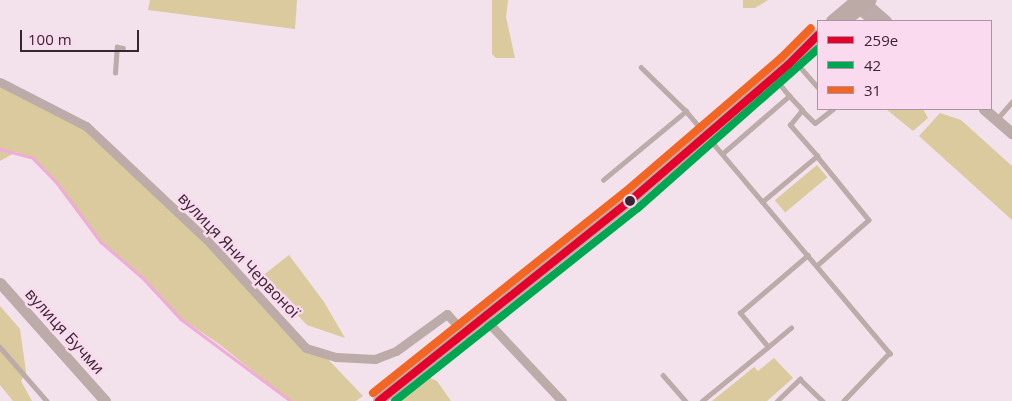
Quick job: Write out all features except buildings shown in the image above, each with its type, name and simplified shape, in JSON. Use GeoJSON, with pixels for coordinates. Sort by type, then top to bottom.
{"type":"FeatureCollection","features":[{"type":"Feature","properties":{"kind":"main road"},"geometry":{"type":"LineString","coordinates":[[833,20],[859,2]]}},
{"type":"Feature","properties":{"kind":"main road"},"geometry":{"type":"LineString","coordinates":[[846,20],[859,2]]}},
{"type":"Feature","properties":{"kind":"main road"},"geometry":{"type":"LineString","coordinates":[[380,401],[707,136],[817,36]]}},
{"type":"Feature","properties":{"kind":"main road"},"geometry":{"type":"LineString","coordinates":[[796,57],[817,43]]}},
{"type":"Feature","properties":{"kind":"street"},"geometry":{"type":"LineString","coordinates":[[859,2],[873,20]]}},
{"type":"Feature","properties":{"kind":"street"},"geometry":{"type":"LineString","coordinates":[[859,2],[885,20]]}},
{"type":"Feature","properties":{"kind":"street","name":"вулиця Яни Червоної"},"geometry":{"type":"LineString","coordinates":[[0,82],[86,126],[210,243],[306,348],[336,357],[375,359],[396,351],[447,314],[465,334]]}},
{"type":"Feature","properties":{"kind":"street"},"geometry":{"type":"LineString","coordinates":[[985,110],[1012,133]]}},
{"type":"Feature","properties":{"kind":"street","name":"вулиця Бучми"},"geometry":{"type":"LineString","coordinates":[[0,283],[105,401]]}},
{"type":"Feature","properties":{"kind":"street"},"geometry":{"type":"LineString","coordinates":[[484,318],[562,401]]}},
{"type":"Feature","properties":{"kind":"lane"},"geometry":{"type":"LineString","coordinates":[[115,73],[117,47],[123,48]]}},
{"type":"Feature","properties":{"kind":"lane"},"geometry":{"type":"LineString","coordinates":[[796,57],[817,86]]}},
{"type":"Feature","properties":{"kind":"lane"},"geometry":{"type":"LineString","coordinates":[[641,67],[686,111],[890,353],[844,401]]}},
{"type":"Feature","properties":{"kind":"lane"},"geometry":{"type":"LineString","coordinates":[[774,77],[815,123],[832,110]]}},
{"type":"Feature","properties":{"kind":"lane"},"geometry":{"type":"LineString","coordinates":[[722,154],[790,96]]}},
{"type":"Feature","properties":{"kind":"lane"},"geometry":{"type":"LineString","coordinates":[[996,120],[1012,102]]}},
{"type":"Feature","properties":{"kind":"lane"},"geometry":{"type":"LineString","coordinates":[[802,110],[790,125],[869,220],[817,266]]}},
{"type":"Feature","properties":{"kind":"lane"},"geometry":{"type":"LineString","coordinates":[[603,180],[686,111]]}},
{"type":"Feature","properties":{"kind":"lane"},"geometry":{"type":"LineString","coordinates":[[762,202],[817,156]]}},
{"type":"Feature","properties":{"kind":"lane"},"geometry":{"type":"LineString","coordinates":[[768,347],[740,314],[808,255]]}},
{"type":"Feature","properties":{"kind":"lane"},"geometry":{"type":"LineString","coordinates":[[702,401],[792,328]]}},
{"type":"Feature","properties":{"kind":"lane"},"geometry":{"type":"LineString","coordinates":[[0,346],[47,401]]}},
{"type":"Feature","properties":{"kind":"lane"},"geometry":{"type":"LineString","coordinates":[[663,375],[686,401]]}},
{"type":"Feature","properties":{"kind":"lane"},"geometry":{"type":"LineString","coordinates":[[777,401],[800,379],[823,401]]}},
{"type":"Feature","properties":{"kind":"shaded area"},"geometry":{"type":"Polygon","coordinates":[[[150,0],[297,0],[295,29],[148,10],[150,0]]]}},
{"type":"Feature","properties":{"kind":"shaded area"},"geometry":{"type":"Polygon","coordinates":[[[492,0],[508,0],[506,17],[515,58],[496,58],[492,54],[492,0]]]}},
{"type":"Feature","properties":{"kind":"shaded area"},"geometry":{"type":"Polygon","coordinates":[[[743,0],[768,0],[755,8],[743,8],[743,0]]]}},
{"type":"Feature","properties":{"kind":"shaded area"},"geometry":{"type":"Polygon","coordinates":[[[0,82],[86,126],[164,200],[306,348],[322,353],[363,396],[356,401],[290,401],[219,344],[182,319],[143,278],[101,242],[57,183],[33,158],[16,152],[0,161],[0,82]]]}},
{"type":"Feature","properties":{"kind":"shaded area"},"geometry":{"type":"Polygon","coordinates":[[[887,110],[924,110],[928,118],[913,131],[887,110]]]}},
{"type":"Feature","properties":{"kind":"shaded area"},"geometry":{"type":"Polygon","coordinates":[[[940,113],[961,120],[1012,166],[1012,220],[919,136],[940,113]]]}},
{"type":"Feature","properties":{"kind":"shaded area"},"geometry":{"type":"Polygon","coordinates":[[[817,165],[827,177],[785,213],[775,200],[817,165]]]}},
{"type":"Feature","properties":{"kind":"shaded area"},"geometry":{"type":"Polygon","coordinates":[[[289,255],[324,302],[345,338],[307,325],[261,277],[289,255]]]}},
{"type":"Feature","properties":{"kind":"shaded area"},"geometry":{"type":"Polygon","coordinates":[[[0,306],[20,329],[26,372],[21,381],[32,401],[13,401],[0,385],[0,306]]]}},
{"type":"Feature","properties":{"kind":"shaded area"},"geometry":{"type":"Polygon","coordinates":[[[774,358],[793,378],[767,401],[712,401],[754,367],[758,371],[774,358]]]}},
{"type":"Feature","properties":{"kind":"shaded area"},"geometry":{"type":"Polygon","coordinates":[[[426,376],[437,381],[451,401],[394,401],[426,376]]]}},
{"type":"Feature","properties":{"kind":"waterway"},"geometry":{"type":"LineString","coordinates":[[0,149],[33,158],[57,183],[101,242],[143,278],[181,319],[291,401]]}},
{"type":"Feature","properties":{"kind":"transit line","name":"31"},"geometry":{"type":"LineString","coordinates":[[373,393],[625,192],[781,58],[811,28]]}},
{"type":"Feature","properties":{"kind":"transit line","name":"259е"},"geometry":{"type":"LineString","coordinates":[[379,401],[631,200],[788,65],[817,36]]}},
{"type":"Feature","properties":{"kind":"transit line","name":"42"},"geometry":{"type":"LineString","coordinates":[[395,401],[638,208],[817,50]]}}]}
